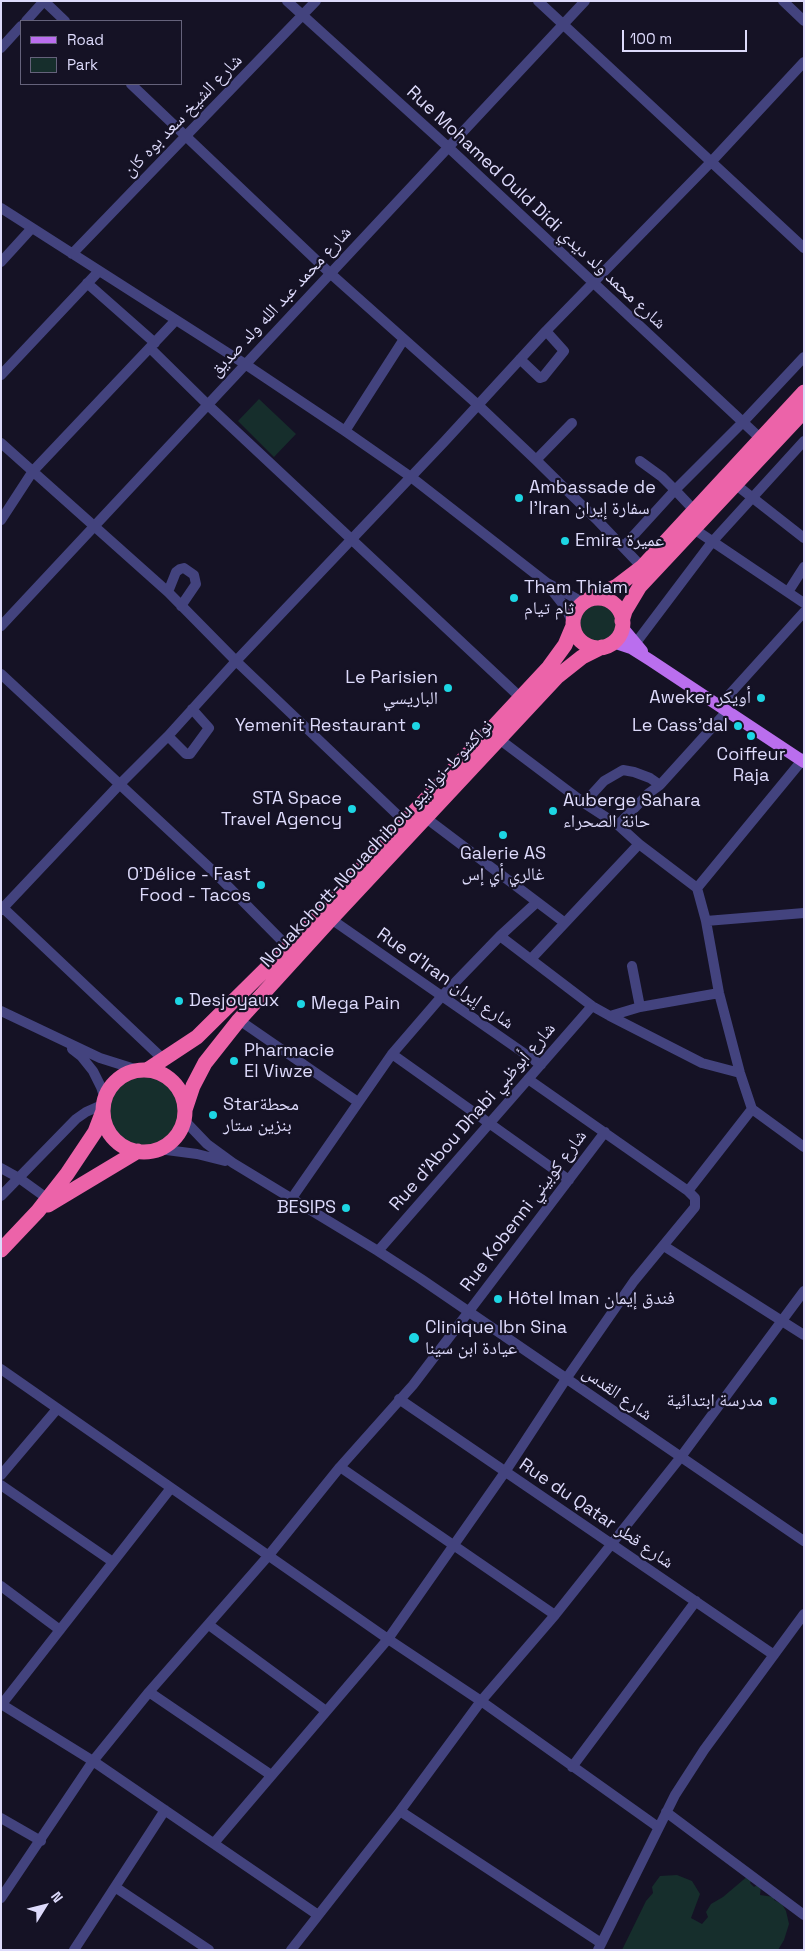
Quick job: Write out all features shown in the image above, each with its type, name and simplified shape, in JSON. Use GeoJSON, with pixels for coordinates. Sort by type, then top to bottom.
{"type":"FeatureCollection","features":[{"type":"Feature","properties":{"kind":"highway"},"geometry":{"type":"LineString","coordinates":[[800,411],[761,439],[642,567],[617,586],[588,600],[578,608],[573,625],[575,633],[583,643],[596,648],[607,645],[620,633],[625,611],[640,586],[800,411],[804,392]]}},
{"type":"Feature","properties":{"kind":"highway"},"geometry":{"type":"LineString","coordinates":[[588,600],[597,598],[611,602],[620,613],[622,624]]}},
{"type":"Feature","properties":{"kind":"highway","name":"Nouakchott-Nouadhibou نواكشوط-نواذيبو"},"geometry":{"type":"LineString","coordinates":[[142,1070],[164,1060],[197,1037],[288,947],[549,667],[565,645],[573,625]]}},
{"type":"Feature","properties":{"kind":"highway","name":"Nouakchott-Nouadhibou نواكشوط-نواذيبو"},"geometry":{"type":"LineString","coordinates":[[185,1115],[193,1086],[205,1063],[239,1020],[331,919],[564,671],[582,657],[607,645]]}},
{"type":"Feature","properties":{"kind":"highway"},"geometry":{"type":"LineString","coordinates":[[1,1250],[38,1211],[85,1150],[95,1132],[104,1104],[110,1088],[120,1077],[142,1070],[159,1072],[174,1082],[183,1098],[185,1115],[182,1128],[173,1140],[159,1149],[138,1151],[120,1144],[113,1137],[104,1120],[104,1104]]}},
{"type":"Feature","properties":{"kind":"highway"},"geometry":{"type":"LineString","coordinates":[[38,1211],[138,1151]]}},
{"type":"Feature","properties":{"kind":"main road"},"geometry":{"type":"LineString","coordinates":[[622,624],[635,644],[650,660]]}},
{"type":"Feature","properties":{"kind":"main road"},"geometry":{"type":"LineString","coordinates":[[607,645],[631,648],[803,760]]}},
{"type":"Feature","properties":{"kind":"street"},"geometry":{"type":"LineString","coordinates":[[27,20],[44,1],[64,20]]}},
{"type":"Feature","properties":{"kind":"street","name":"Rue Mohamed Ould Didi شارع محمد ولد ديدي"},"geometry":{"type":"LineString","coordinates":[[288,1],[448,147],[761,439]]}},
{"type":"Feature","properties":{"kind":"street","name":"شارع الشيخ سعد بوه كان"},"geometry":{"type":"LineString","coordinates":[[72,254],[316,1]]}},
{"type":"Feature","properties":{"kind":"street"},"geometry":{"type":"LineString","coordinates":[[538,1],[804,248]]}},
{"type":"Feature","properties":{"kind":"street","name":"شارع محمد عبد الله ولد صديق"},"geometry":{"type":"LineString","coordinates":[[1,626],[584,1]]}},
{"type":"Feature","properties":{"kind":"street"},"geometry":{"type":"LineString","coordinates":[[782,1],[804,21]]}},
{"type":"Feature","properties":{"kind":"street"},"geometry":{"type":"LineString","coordinates":[[1,48],[20,27]]}},
{"type":"Feature","properties":{"kind":"street"},"geometry":{"type":"LineString","coordinates":[[164,1060],[2,908],[168,736],[546,330],[711,162],[804,62]]}},
{"type":"Feature","properties":{"kind":"street"},"geometry":{"type":"LineString","coordinates":[[132,85],[331,274],[478,405],[536,460],[642,567]]}},
{"type":"Feature","properties":{"kind":"street"},"geometry":{"type":"LineString","coordinates":[[1,208],[345,430],[411,477],[547,583],[575,598],[588,600]]}},
{"type":"Feature","properties":{"kind":"street"},"geometry":{"type":"LineString","coordinates":[[1,262],[32,228]]}},
{"type":"Feature","properties":{"kind":"street"},"geometry":{"type":"LineString","coordinates":[[1,375],[99,271]]}},
{"type":"Feature","properties":{"kind":"street"},"geometry":{"type":"LineString","coordinates":[[87,283],[152,345],[208,405],[520,698]]}},
{"type":"Feature","properties":{"kind":"street"},"geometry":{"type":"LineString","coordinates":[[1,520],[33,471],[176,320]]}},
{"type":"Feature","properties":{"kind":"street"},"geometry":{"type":"LineString","coordinates":[[520,359],[540,378],[543,377],[564,351],[546,330]]}},
{"type":"Feature","properties":{"kind":"street"},"geometry":{"type":"LineString","coordinates":[[345,430],[404,339]]}},
{"type":"Feature","properties":{"kind":"street"},"geometry":{"type":"LineString","coordinates":[[623,547],[675,490],[804,357]]}},
{"type":"Feature","properties":{"kind":"street"},"geometry":{"type":"LineString","coordinates":[[536,460],[572,423]]}},
{"type":"Feature","properties":{"kind":"street"},"geometry":{"type":"LineString","coordinates":[[635,644],[712,542],[804,441]]}},
{"type":"Feature","properties":{"kind":"street"},"geometry":{"type":"LineString","coordinates":[[1,443],[168,592],[236,661],[405,822]]}},
{"type":"Feature","properties":{"kind":"street"},"geometry":{"type":"LineString","coordinates":[[640,461],[662,477],[694,510]]}},
{"type":"Feature","properties":{"kind":"street"},"geometry":{"type":"LineString","coordinates":[[735,484],[804,538]]}},
{"type":"Feature","properties":{"kind":"street"},"geometry":{"type":"LineString","coordinates":[[694,529],[804,603]]}},
{"type":"Feature","properties":{"kind":"street"},"geometry":{"type":"LineString","coordinates":[[788,592],[804,567]]}},
{"type":"Feature","properties":{"kind":"street"},"geometry":{"type":"LineString","coordinates":[[168,592],[176,572],[180,569],[184,568],[194,575],[196,584],[181,606]]}},
{"type":"Feature","properties":{"kind":"street"},"geometry":{"type":"LineString","coordinates":[[547,583],[565,607],[573,625]]}},
{"type":"Feature","properties":{"kind":"street"},"geometry":{"type":"LineString","coordinates":[[618,826],[649,793],[660,785],[804,612]]}},
{"type":"Feature","properties":{"kind":"street"},"geometry":{"type":"LineString","coordinates":[[1,674],[213,871],[288,947]]}},
{"type":"Feature","properties":{"kind":"street"},"geometry":{"type":"LineString","coordinates":[[168,736],[186,754],[190,754],[209,728],[192,709]]}},
{"type":"Feature","properties":{"kind":"street"},"geometry":{"type":"LineString","coordinates":[[500,739],[584,803],[618,826],[697,888],[706,921],[719,993],[740,1073],[752,1109],[804,1147]]}},
{"type":"Feature","properties":{"kind":"street"},"geometry":{"type":"LineString","coordinates":[[697,888],[803,760]]}},
{"type":"Feature","properties":{"kind":"street"},"geometry":{"type":"LineString","coordinates":[[584,803],[604,781],[623,770],[650,778],[660,785]]}},
{"type":"Feature","properties":{"kind":"street"},"geometry":{"type":"LineString","coordinates":[[426,818],[565,923]]}},
{"type":"Feature","properties":{"kind":"street"},"geometry":{"type":"LineString","coordinates":[[530,959],[639,844]]}},
{"type":"Feature","properties":{"kind":"street"},"geometry":{"type":"LineString","coordinates":[[292,1198],[392,1054],[442,996],[500,936],[537,902]]}},
{"type":"Feature","properties":{"kind":"street"},"geometry":{"type":"LineString","coordinates":[[706,921],[804,914]]}},
{"type":"Feature","properties":{"kind":"street","name":"Rue d'Iran شارع إيران"},"geometry":{"type":"LineString","coordinates":[[331,919],[541,1065]]}},
{"type":"Feature","properties":{"kind":"street"},"geometry":{"type":"LineString","coordinates":[[500,936],[592,1006],[702,1063],[740,1073]]}},
{"type":"Feature","properties":{"kind":"street"},"geometry":{"type":"LineString","coordinates":[[632,966],[640,1007]]}},
{"type":"Feature","properties":{"kind":"street"},"geometry":{"type":"LineString","coordinates":[[610,1016],[640,1007],[719,993]]}},
{"type":"Feature","properties":{"kind":"street","name":"Rue d'Abou Dhabi شارع أبوظبي"},"geometry":{"type":"LineString","coordinates":[[378,1251],[592,1006]]}},
{"type":"Feature","properties":{"kind":"street"},"geometry":{"type":"LineString","coordinates":[[1,1011],[100,1058],[142,1070]]}},
{"type":"Feature","properties":{"kind":"street"},"geometry":{"type":"LineString","coordinates":[[239,1020],[358,1102]]}},
{"type":"Feature","properties":{"kind":"street"},"geometry":{"type":"LineString","coordinates":[[1,1196],[76,1119],[104,1104],[101,1087],[93,1071],[80,1056],[55,1037]]}},
{"type":"Feature","properties":{"kind":"street"},"geometry":{"type":"LineString","coordinates":[[392,1054],[569,1180]]}},
{"type":"Feature","properties":{"kind":"street"},"geometry":{"type":"LineString","coordinates":[[214,1843],[270,1775],[388,1639],[452,1545],[505,1472],[566,1379],[634,1281],[695,1207],[695,1198],[688,1191],[528,1079]]}},
{"type":"Feature","properties":{"kind":"street"},"geometry":{"type":"LineString","coordinates":[[688,1191],[752,1109]]}},
{"type":"Feature","properties":{"kind":"street"},"geometry":{"type":"LineString","coordinates":[[185,1115],[207,1144],[233,1163]]}},
{"type":"Feature","properties":{"kind":"street","name":"Rue Kobenni شارع كوبيني"},"geometry":{"type":"LineString","coordinates":[[1,1898],[93,1761],[269,1555],[340,1467],[413,1385],[605,1132]]}},
{"type":"Feature","properties":{"kind":"street"},"geometry":{"type":"LineString","coordinates":[[159,1149],[197,1154],[233,1163]]}},
{"type":"Feature","properties":{"kind":"street","name":"شارع القدس"},"geometry":{"type":"LineString","coordinates":[[233,1163],[378,1251],[804,1541]]}},
{"type":"Feature","properties":{"kind":"street"},"geometry":{"type":"LineString","coordinates":[[1,1168],[19,1178],[48,1199]]}},
{"type":"Feature","properties":{"kind":"street"},"geometry":{"type":"LineString","coordinates":[[664,1246],[804,1335]]}},
{"type":"Feature","properties":{"kind":"street"},"geometry":{"type":"LineString","coordinates":[[291,1950],[400,1811],[482,1701],[555,1615],[680,1458],[804,1291]]}},
{"type":"Feature","properties":{"kind":"street"},"geometry":{"type":"LineString","coordinates":[[1,1369],[388,1639],[482,1701],[658,1827]]}},
{"type":"Feature","properties":{"kind":"street","name":"Rue du Qatar شارع قطر"},"geometry":{"type":"LineString","coordinates":[[399,1399],[774,1655]]}},
{"type":"Feature","properties":{"kind":"street"},"geometry":{"type":"LineString","coordinates":[[1,1475],[57,1409]]}},
{"type":"Feature","properties":{"kind":"street"},"geometry":{"type":"LineString","coordinates":[[340,1467],[555,1615]]}},
{"type":"Feature","properties":{"kind":"street"},"geometry":{"type":"LineString","coordinates":[[1,1484],[113,1562]]}},
{"type":"Feature","properties":{"kind":"street"},"geometry":{"type":"LineString","coordinates":[[171,1488],[2,1704],[93,1761],[318,1915]]}},
{"type":"Feature","properties":{"kind":"street"},"geometry":{"type":"LineString","coordinates":[[1,1586],[60,1630]]}},
{"type":"Feature","properties":{"kind":"street"},"geometry":{"type":"LineString","coordinates":[[572,1767],[696,1601]]}},
{"type":"Feature","properties":{"kind":"street"},"geometry":{"type":"LineString","coordinates":[[400,1811],[599,1946],[666,1812],[704,1750],[804,1614]]}},
{"type":"Feature","properties":{"kind":"street"},"geometry":{"type":"LineString","coordinates":[[209,1625],[326,1711]]}},
{"type":"Feature","properties":{"kind":"street"},"geometry":{"type":"LineString","coordinates":[[150,1692],[270,1775]]}},
{"type":"Feature","properties":{"kind":"street"},"geometry":{"type":"LineString","coordinates":[[74,1950],[165,1810]]}},
{"type":"Feature","properties":{"kind":"street"},"geometry":{"type":"LineString","coordinates":[[666,1812],[804,1915]]}},
{"type":"Feature","properties":{"kind":"street"},"geometry":{"type":"LineString","coordinates":[[1,1818],[41,1841]]}},
{"type":"Feature","properties":{"kind":"street"},"geometry":{"type":"LineString","coordinates":[[115,1887],[209,1950]]}},
{"type":"Feature","properties":{"kind":"green space"},"geometry":{"type":"Polygon","coordinates":[[[259,399],[296,434],[274,457],[238,421],[259,399]]]}},
{"type":"Feature","properties":{"kind":"green space"},"geometry":{"type":"Polygon","coordinates":[[[596,603],[610,609],[616,623],[610,637],[596,643],[582,637],[576,623],[582,609],[596,603]]]}},
{"type":"Feature","properties":{"kind":"green space"},"geometry":{"type":"Polygon","coordinates":[[[145,1074],[159,1077],[172,1085],[180,1098],[183,1112],[180,1126],[172,1139],[159,1147],[145,1150],[131,1147],[118,1139],[110,1126],[107,1112],[110,1098],[118,1085],[131,1077],[145,1074]]]}},
{"type":"Feature","properties":{"kind":"green space"},"geometry":{"type":"Polygon","coordinates":[[[677,1875],[692,1881],[700,1894],[691,1918],[702,1924],[708,1917],[706,1912],[711,1904],[723,1897],[749,1875],[753,1878],[750,1883],[754,1887],[759,1884],[761,1887],[760,1895],[774,1897],[774,1900],[782,1904],[786,1911],[789,1924],[784,1940],[778,1950],[622,1950],[646,1901],[653,1893],[652,1887],[660,1876],[677,1875]]]}},
{"type":"Feature","properties":{"kind":"place","name":"Ambassade de l'Iran سفارة إيران"},"geometry":{"type":"Point","coordinates":[519,498]}},
{"type":"Feature","properties":{"kind":"place","name":"Emira عميرة"},"geometry":{"type":"Point","coordinates":[565,541]}},
{"type":"Feature","properties":{"kind":"place","name":"Tham Thiam ثام تيام"},"geometry":{"type":"Point","coordinates":[514,598]}},
{"type":"Feature","properties":{"kind":"place","name":"Le Parisien الباريسي"},"geometry":{"type":"Point","coordinates":[448,688]}},
{"type":"Feature","properties":{"kind":"place","name":"Aweker أويكر"},"geometry":{"type":"Point","coordinates":[761,698]}},
{"type":"Feature","properties":{"kind":"place","name":"Yemenit Restaurant"},"geometry":{"type":"Point","coordinates":[416,726]}},
{"type":"Feature","properties":{"kind":"place","name":"Le Cass'dal"},"geometry":{"type":"Point","coordinates":[738,726]}},
{"type":"Feature","properties":{"kind":"place","name":"Coiffeur Raja"},"geometry":{"type":"Point","coordinates":[751,736]}},
{"type":"Feature","properties":{"kind":"place","name":"STA Space Travel Agency"},"geometry":{"type":"Point","coordinates":[352,809]}},
{"type":"Feature","properties":{"kind":"place","name":"Auberge Sahara حانة الصحراء"},"geometry":{"type":"Point","coordinates":[553,811]}},
{"type":"Feature","properties":{"kind":"place","name":"Galerie AS غالري أي إس"},"geometry":{"type":"Point","coordinates":[503,835]}},
{"type":"Feature","properties":{"kind":"place","name":"O'Délice - Fast Food - Tacos"},"geometry":{"type":"Point","coordinates":[261,885]}},
{"type":"Feature","properties":{"kind":"place","name":"Desjoyaux"},"geometry":{"type":"Point","coordinates":[179,1001]}},
{"type":"Feature","properties":{"kind":"place","name":"Mega Pain"},"geometry":{"type":"Point","coordinates":[301,1004]}},
{"type":"Feature","properties":{"kind":"place","name":"Pharmacie El Viwze"},"geometry":{"type":"Point","coordinates":[234,1061]}},
{"type":"Feature","properties":{"kind":"place","name":"Starمحطة بنزين ستار"},"geometry":{"type":"Point","coordinates":[213,1115]}},
{"type":"Feature","properties":{"kind":"place","name":"BESIPS"},"geometry":{"type":"Point","coordinates":[346,1208]}},
{"type":"Feature","properties":{"kind":"place","name":"Hôtel Iman فندق إيمان"},"geometry":{"type":"Point","coordinates":[498,1299]}},
{"type":"Feature","properties":{"kind":"place","name":"Clinique Ibn Sina عيادة ابن سينا"},"geometry":{"type":"Point","coordinates":[414,1338]}},
{"type":"Feature","properties":{"kind":"place","name":"مدرسة ابتدائية"},"geometry":{"type":"Point","coordinates":[773,1401]}}]}
